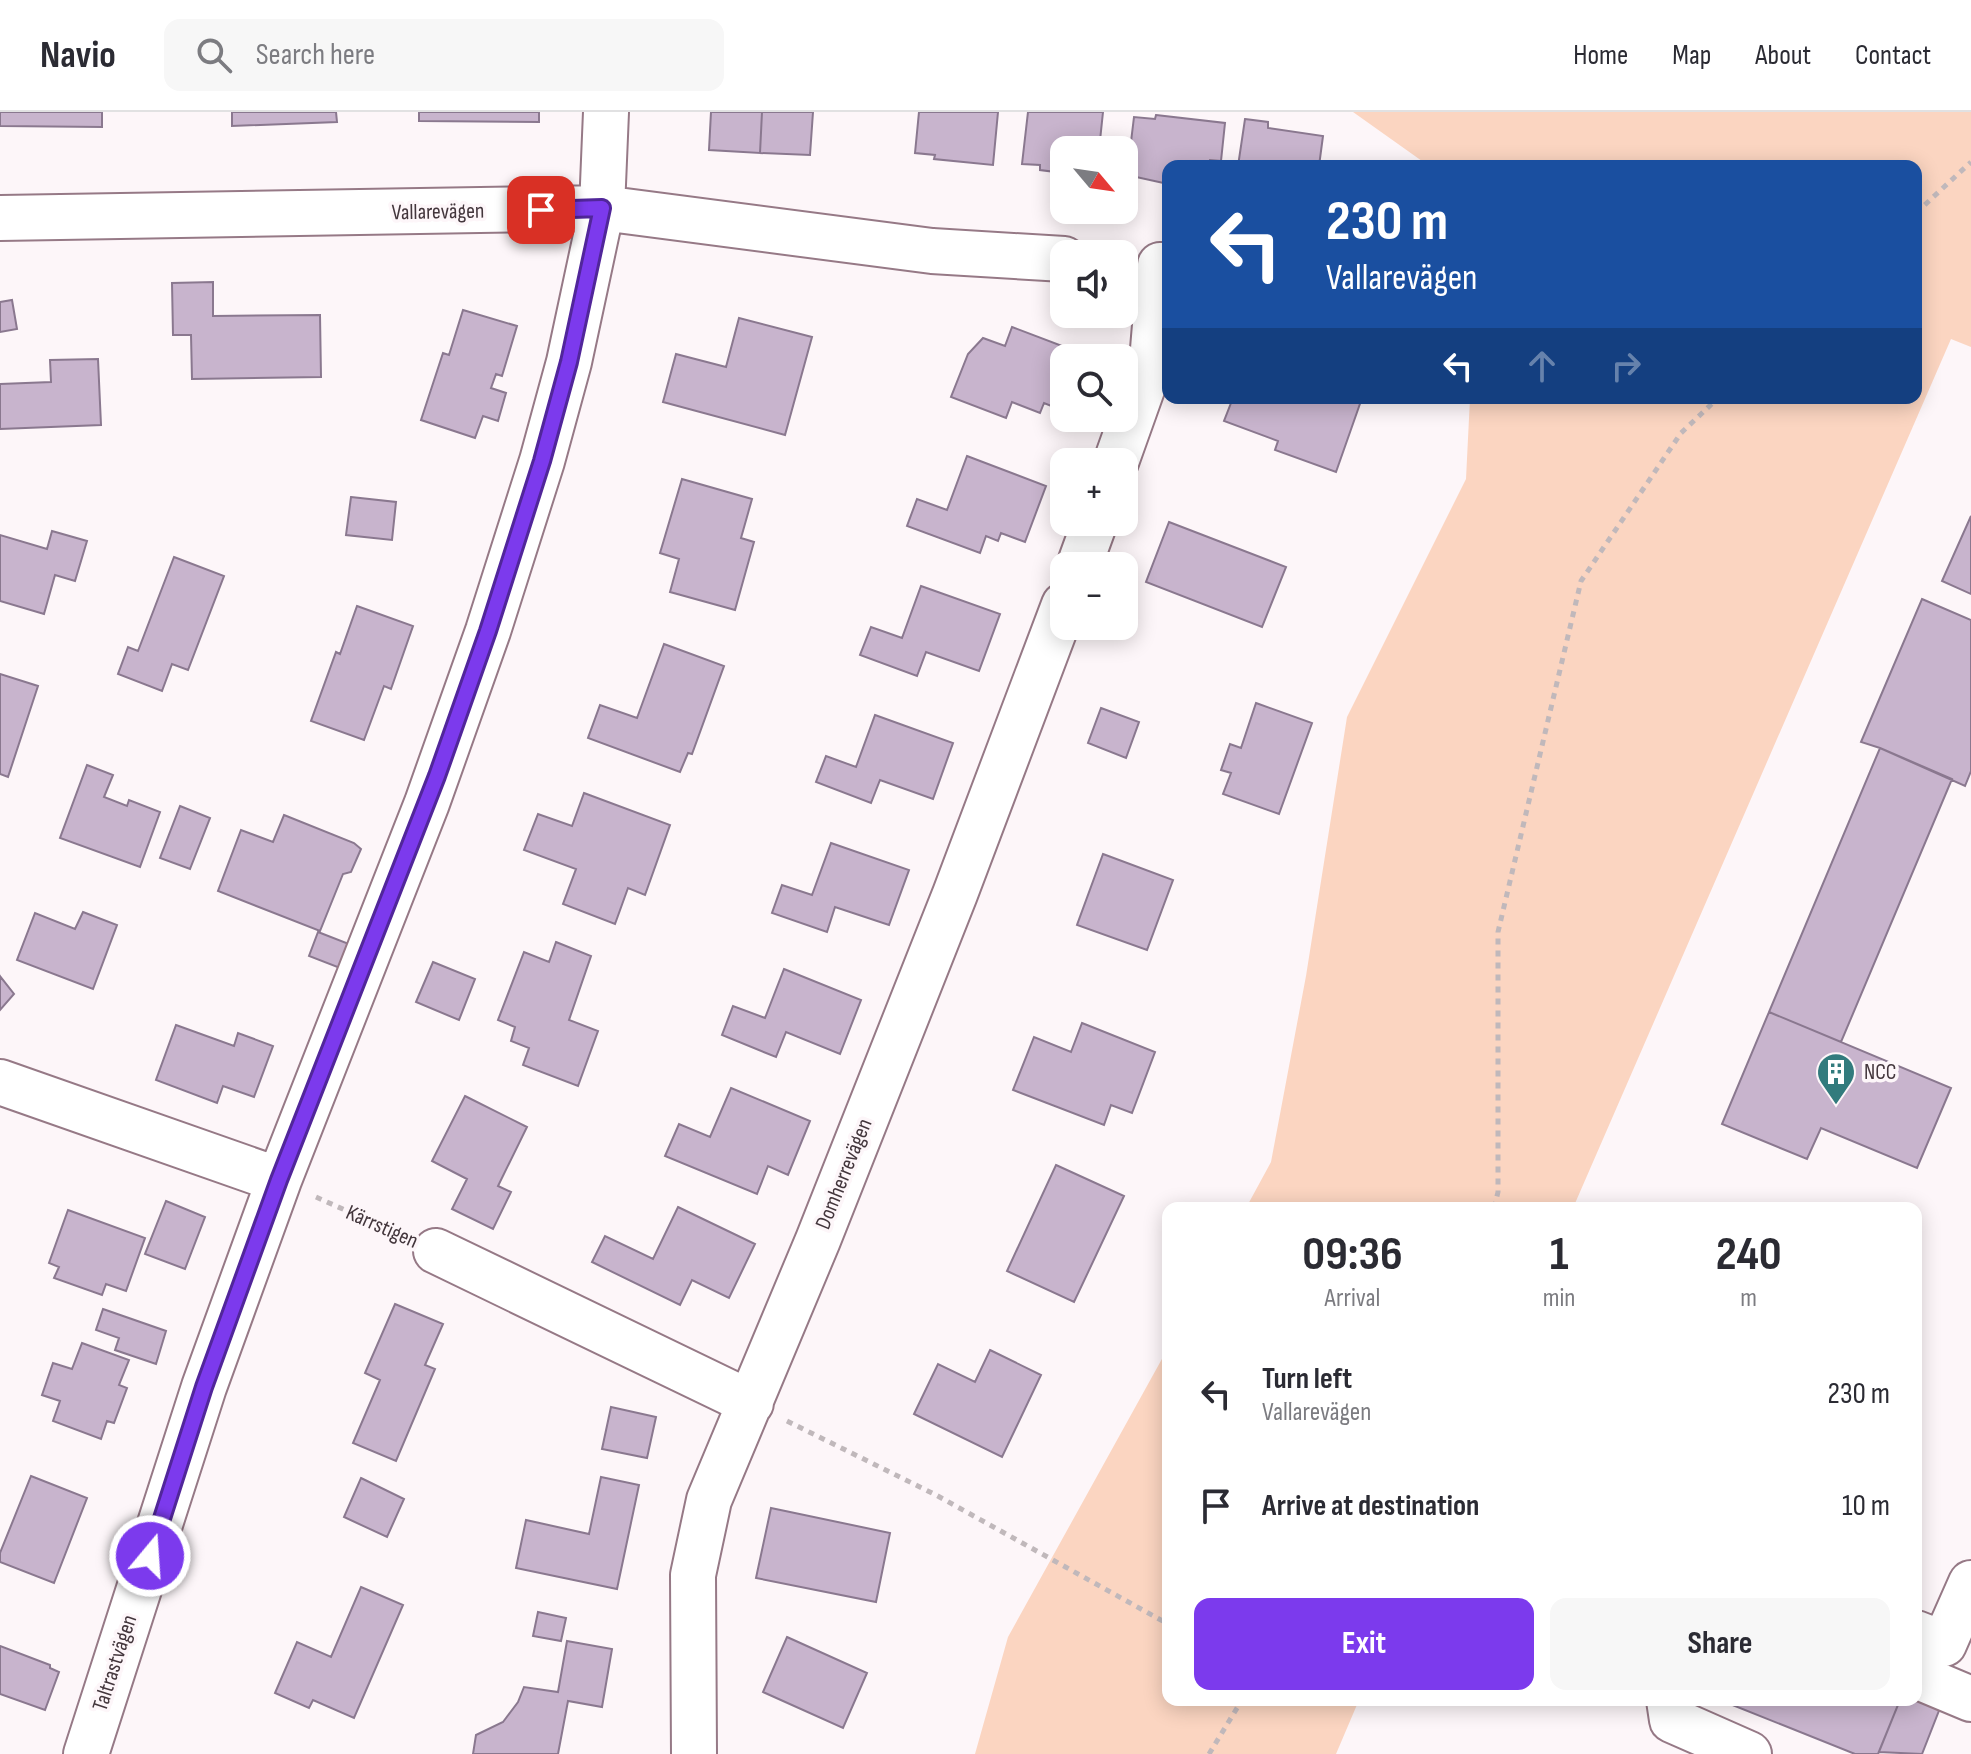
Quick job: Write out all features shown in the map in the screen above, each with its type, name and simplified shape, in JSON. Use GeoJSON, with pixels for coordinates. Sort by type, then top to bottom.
{"type":"FeatureCollection","features":[{"type":"Feature","properties":{"kind":"street","name":"Taltrastvägen"},"geometry":{"type":"LineString","coordinates":[[86,1754],[204,1387],[279,1180],[437,776],[488,631],[542,461],[569,362],[602,208],[606,112]]}},
{"type":"Feature","properties":{"kind":"street","name":"Vallarevägen"},"geometry":{"type":"LineString","coordinates":[[0,218],[602,208],[932,251],[1050,258]]}},
{"type":"Feature","properties":{"kind":"street"},"geometry":{"type":"LineString","coordinates":[[1121,448],[1152,361],[1151,264]]}},
{"type":"Feature","properties":{"kind":"street","name":"Domherrevägen"},"geometry":{"type":"LineString","coordinates":[[694,1754],[693,1575],[709,1500],[751,1403],[955,894],[1051,640]]}},
{"type":"Feature","properties":{"kind":"street"},"geometry":{"type":"LineString","coordinates":[[0,1082],[279,1180]]}},
{"type":"Feature","properties":{"kind":"street","name":"Kärrstigen"},"geometry":{"type":"LineString","coordinates":[[436,1251],[751,1403]]}},
{"type":"Feature","properties":{"kind":"street"},"geometry":{"type":"LineString","coordinates":[[1922,1635],[1944,1644],[1971,1583]]}},
{"type":"Feature","properties":{"kind":"street"},"geometry":{"type":"LineString","coordinates":[[1922,1679],[1971,1699]]}},
{"type":"Feature","properties":{"kind":"street"},"geometry":{"type":"LineString","coordinates":[[1670,1706],[1672,1720],[1749,1754]]}},
{"type":"Feature","properties":{"kind":"path"},"geometry":{"type":"LineString","coordinates":[[1922,207],[1971,162]]}},
{"type":"Feature","properties":{"kind":"path"},"geometry":{"type":"LineString","coordinates":[[1922,203],[1934,196]]}},
{"type":"Feature","properties":{"kind":"path"},"geometry":{"type":"LineString","coordinates":[[1496,1202],[1498,1192],[1498,932],[1581,581],[1681,433],[1712,404]]}},
{"type":"Feature","properties":{"kind":"path","name":"Kärrstigen"},"geometry":{"type":"LineString","coordinates":[[279,1180],[436,1251]]}},
{"type":"Feature","properties":{"kind":"path"},"geometry":{"type":"LineString","coordinates":[[751,1403],[936,1495],[1162,1621]]}},
{"type":"Feature","properties":{"kind":"path"},"geometry":{"type":"LineString","coordinates":[[1209,1754],[1238,1706]]}},
{"type":"Feature","properties":{"kind":"shaded area"},"geometry":{"type":"Polygon","coordinates":[[[1353,112],[1971,112],[1971,347],[1951,339],[1576,1202],[1249,1202],[1271,1162],[1306,976],[1347,717],[1466,479],[1470,404],[1922,404],[1922,160],[1421,160],[1353,112]]]}},
{"type":"Feature","properties":{"kind":"shaded area"},"geometry":{"type":"Polygon","coordinates":[[[1162,1359],[1162,1706],[1356,1706],[1336,1754],[975,1754],[1008,1637],[1162,1359]]]}},
{"type":"Feature","properties":{"kind":"building"},"geometry":{"type":"Polygon","coordinates":[[[0,112],[102,112],[102,127],[0,126],[0,112]]]}},
{"type":"Feature","properties":{"kind":"building"},"geometry":{"type":"Polygon","coordinates":[[[232,112],[336,112],[337,122],[232,126],[232,112]]]}},
{"type":"Feature","properties":{"kind":"building"},"geometry":{"type":"Polygon","coordinates":[[[419,112],[539,112],[539,122],[419,121],[419,112]]]}},
{"type":"Feature","properties":{"kind":"building"},"geometry":{"type":"Polygon","coordinates":[[[711,112],[762,112],[760,153],[709,150],[711,112]]]}},
{"type":"Feature","properties":{"kind":"building"},"geometry":{"type":"Polygon","coordinates":[[[762,112],[813,112],[810,155],[760,153],[762,112]]]}},
{"type":"Feature","properties":{"kind":"building"},"geometry":{"type":"Polygon","coordinates":[[[919,112],[998,112],[993,165],[934,159],[935,155],[915,153],[919,112]]]}},
{"type":"Feature","properties":{"kind":"building"},"geometry":{"type":"Polygon","coordinates":[[[1028,112],[1103,112],[1100,136],[1050,136],[1050,171],[1040,170],[1040,165],[1022,164],[1028,112]]]}},
{"type":"Feature","properties":{"kind":"building"},"geometry":{"type":"Polygon","coordinates":[[[1156,115],[1225,123],[1221,160],[1162,160],[1162,183],[1138,177],[1138,136],[1132,136],[1134,117],[1155,119],[1156,115]]]}},
{"type":"Feature","properties":{"kind":"building"},"geometry":{"type":"Polygon","coordinates":[[[1245,119],[1268,122],[1268,128],[1323,136],[1320,160],[1239,160],[1245,119]]]}},
{"type":"Feature","properties":{"kind":"building"},"geometry":{"type":"Polygon","coordinates":[[[213,282],[213,316],[320,315],[321,377],[192,379],[191,335],[173,335],[172,283],[213,282]]]}},
{"type":"Feature","properties":{"kind":"building"},"geometry":{"type":"Polygon","coordinates":[[[12,300],[17,329],[0,332],[0,302],[12,300]]]}},
{"type":"Feature","properties":{"kind":"building"},"geometry":{"type":"Polygon","coordinates":[[[463,310],[517,326],[502,376],[496,374],[491,388],[506,393],[498,421],[483,416],[475,438],[421,420],[443,353],[449,355],[463,310]]]}},
{"type":"Feature","properties":{"kind":"building"},"geometry":{"type":"Polygon","coordinates":[[[739,318],[812,337],[785,435],[663,402],[676,354],[726,367],[739,318]]]}},
{"type":"Feature","properties":{"kind":"building"},"geometry":{"type":"Polygon","coordinates":[[[1012,327],[1057,344],[1050,344],[1050,405],[1044,403],[1040,413],[1012,402],[1006,418],[951,397],[968,354],[983,338],[1005,346],[1012,327]]]}},
{"type":"Feature","properties":{"kind":"building"},"geometry":{"type":"Polygon","coordinates":[[[98,359],[101,425],[0,429],[0,384],[51,382],[50,360],[98,359]]]}},
{"type":"Feature","properties":{"kind":"building"},"geometry":{"type":"Polygon","coordinates":[[[1231,404],[1360,404],[1336,472],[1275,450],[1278,441],[1224,421],[1231,404]]]}},
{"type":"Feature","properties":{"kind":"building"},"geometry":{"type":"Polygon","coordinates":[[[967,456],[1046,486],[1025,542],[1001,533],[998,541],[986,536],[980,553],[907,526],[917,499],[947,510],[967,456]]]}},
{"type":"Feature","properties":{"kind":"building"},"geometry":{"type":"Polygon","coordinates":[[[682,479],[752,499],[741,538],[754,542],[735,610],[670,592],[679,559],[660,553],[682,479]]]}},
{"type":"Feature","properties":{"kind":"building"},"geometry":{"type":"Polygon","coordinates":[[[351,497],[396,502],[392,540],[346,535],[351,497]]]}},
{"type":"Feature","properties":{"kind":"building"},"geometry":{"type":"Polygon","coordinates":[[[1971,516],[1971,594],[1942,581],[1971,516]]]}},
{"type":"Feature","properties":{"kind":"building"},"geometry":{"type":"Polygon","coordinates":[[[1169,522],[1286,567],[1262,627],[1146,582],[1169,522]]]}},
{"type":"Feature","properties":{"kind":"building"},"geometry":{"type":"Polygon","coordinates":[[[52,531],[87,541],[75,581],[55,575],[44,614],[0,601],[0,535],[47,549],[52,531]]]}},
{"type":"Feature","properties":{"kind":"building"},"geometry":{"type":"Polygon","coordinates":[[[174,557],[224,576],[188,670],[172,664],[162,691],[118,674],[128,647],[138,651],[174,557]]]}},
{"type":"Feature","properties":{"kind":"building"},"geometry":{"type":"Polygon","coordinates":[[[921,586],[1000,614],[979,671],[926,652],[917,676],[860,655],[871,627],[902,638],[921,586]]]}},
{"type":"Feature","properties":{"kind":"building"},"geometry":{"type":"Polygon","coordinates":[[[1922,599],[1971,620],[1971,771],[1965,786],[1861,742],[1922,599]]]}},
{"type":"Feature","properties":{"kind":"building"},"geometry":{"type":"Polygon","coordinates":[[[357,606],[413,626],[391,689],[384,686],[364,740],[311,721],[336,652],[340,654],[357,606]]]}},
{"type":"Feature","properties":{"kind":"building"},"geometry":{"type":"Polygon","coordinates":[[[664,644],[724,666],[692,754],[688,753],[680,772],[588,738],[600,705],[637,718],[664,644]]]}},
{"type":"Feature","properties":{"kind":"building"},"geometry":{"type":"Polygon","coordinates":[[[0,674],[38,686],[8,777],[0,774],[0,674]]]}},
{"type":"Feature","properties":{"kind":"building"},"geometry":{"type":"Polygon","coordinates":[[[1256,703],[1312,723],[1279,814],[1223,794],[1231,773],[1221,770],[1230,744],[1241,748],[1256,703]]]}},
{"type":"Feature","properties":{"kind":"building"},"geometry":{"type":"Polygon","coordinates":[[[1101,708],[1139,722],[1126,758],[1088,743],[1101,708]]]}},
{"type":"Feature","properties":{"kind":"building"},"geometry":{"type":"Polygon","coordinates":[[[875,715],[953,743],[933,799],[880,780],[871,803],[816,782],[826,756],[856,767],[875,715]]]}},
{"type":"Feature","properties":{"kind":"building"},"geometry":{"type":"Polygon","coordinates":[[[1880,748],[1952,779],[1841,1042],[1769,1012],[1880,748]]]}},
{"type":"Feature","properties":{"kind":"building"},"geometry":{"type":"Polygon","coordinates":[[[87,765],[113,775],[104,797],[127,806],[129,800],[160,812],[140,867],[60,838],[87,765]]]}},
{"type":"Feature","properties":{"kind":"building"},"geometry":{"type":"Polygon","coordinates":[[[584,793],[670,825],[645,895],[628,888],[615,924],[563,904],[576,869],[524,850],[538,814],[572,826],[584,793]]]}},
{"type":"Feature","properties":{"kind":"building"},"geometry":{"type":"Polygon","coordinates":[[[180,806],[210,818],[190,869],[160,858],[180,806]]]}},
{"type":"Feature","properties":{"kind":"building"},"geometry":{"type":"Polygon","coordinates":[[[284,815],[354,843],[361,849],[351,872],[343,874],[320,931],[218,891],[241,830],[273,842],[284,815]]]}},
{"type":"Feature","properties":{"kind":"building"},"geometry":{"type":"Polygon","coordinates":[[[831,843],[909,870],[889,925],[835,907],[827,932],[772,913],[782,885],[812,895],[831,843]]]}},
{"type":"Feature","properties":{"kind":"building"},"geometry":{"type":"Polygon","coordinates":[[[1103,854],[1173,880],[1147,950],[1077,925],[1103,854]]]}},
{"type":"Feature","properties":{"kind":"building"},"geometry":{"type":"Polygon","coordinates":[[[83,912],[117,925],[93,989],[17,960],[35,913],[75,929],[83,912]]]}},
{"type":"Feature","properties":{"kind":"building"},"geometry":{"type":"Polygon","coordinates":[[[318,932],[349,944],[340,968],[309,956],[318,932]]]}},
{"type":"Feature","properties":{"kind":"building"},"geometry":{"type":"Polygon","coordinates":[[[556,942],[591,956],[569,1020],[598,1031],[578,1086],[523,1065],[529,1048],[511,1041],[515,1027],[498,1020],[524,952],[549,962],[556,942]]]}},
{"type":"Feature","properties":{"kind":"building"},"geometry":{"type":"Polygon","coordinates":[[[433,962],[475,979],[459,1020],[416,1002],[433,962]]]}},
{"type":"Feature","properties":{"kind":"building"},"geometry":{"type":"Polygon","coordinates":[[[784,969],[861,1000],[840,1054],[786,1032],[776,1057],[722,1035],[733,1006],[765,1018],[784,969]]]}},
{"type":"Feature","properties":{"kind":"building"},"geometry":{"type":"Polygon","coordinates":[[[0,976],[14,994],[0,1010],[0,976]]]}},
{"type":"Feature","properties":{"kind":"building","name":"NCC"},"geometry":{"type":"Polygon","coordinates":[[[1769,1012],[1951,1088],[1917,1168],[1821,1128],[1807,1159],[1722,1124],[1769,1012]]]}},
{"type":"Feature","properties":{"kind":"building"},"geometry":{"type":"Polygon","coordinates":[[[1082,1023],[1155,1052],[1132,1113],[1111,1105],[1104,1125],[1013,1090],[1034,1037],[1071,1052],[1082,1023]]]}},
{"type":"Feature","properties":{"kind":"building"},"geometry":{"type":"Polygon","coordinates":[[[176,1025],[234,1046],[238,1033],[273,1046],[254,1097],[223,1086],[217,1103],[156,1080],[176,1025]]]}},
{"type":"Feature","properties":{"kind":"building"},"geometry":{"type":"Polygon","coordinates":[[[731,1088],[810,1121],[788,1175],[768,1166],[757,1194],[665,1156],[679,1124],[710,1137],[731,1088]]]}},
{"type":"Feature","properties":{"kind":"building"},"geometry":{"type":"Polygon","coordinates":[[[465,1096],[527,1127],[498,1186],[511,1192],[493,1229],[452,1209],[467,1179],[432,1161],[465,1096]]]}},
{"type":"Feature","properties":{"kind":"building"},"geometry":{"type":"Polygon","coordinates":[[[1056,1165],[1124,1196],[1074,1302],[1007,1271],[1056,1165]]]}},
{"type":"Feature","properties":{"kind":"building"},"geometry":{"type":"Polygon","coordinates":[[[166,1201],[205,1217],[185,1269],[145,1254],[166,1201]]]}},
{"type":"Feature","properties":{"kind":"building"},"geometry":{"type":"Polygon","coordinates":[[[678,1207],[755,1244],[729,1298],[692,1280],[680,1305],[592,1262],[605,1236],[653,1259],[678,1207]]]}},
{"type":"Feature","properties":{"kind":"building"},"geometry":{"type":"Polygon","coordinates":[[[68,1210],[145,1238],[126,1291],[106,1284],[102,1295],[54,1278],[59,1267],[49,1263],[68,1210]]]}},
{"type":"Feature","properties":{"kind":"building"},"geometry":{"type":"Polygon","coordinates":[[[395,1304],[443,1324],[425,1365],[435,1369],[396,1461],[353,1443],[380,1380],[365,1373],[395,1304]]]}},
{"type":"Feature","properties":{"kind":"building"},"geometry":{"type":"Polygon","coordinates":[[[103,1309],[166,1331],[156,1364],[115,1350],[119,1338],[96,1330],[103,1309]]]}},
{"type":"Feature","properties":{"kind":"building"},"geometry":{"type":"Polygon","coordinates":[[[82,1343],[129,1360],[119,1385],[127,1388],[114,1423],[107,1421],[101,1439],[53,1421],[60,1401],[42,1395],[53,1363],[72,1369],[82,1343]]]}},
{"type":"Feature","properties":{"kind":"building"},"geometry":{"type":"Polygon","coordinates":[[[990,1350],[1041,1375],[1002,1457],[914,1414],[938,1364],[975,1382],[990,1350]]]}},
{"type":"Feature","properties":{"kind":"building"},"geometry":{"type":"Polygon","coordinates":[[[611,1407],[656,1417],[647,1458],[602,1449],[611,1407]]]}},
{"type":"Feature","properties":{"kind":"building"},"geometry":{"type":"Polygon","coordinates":[[[31,1476],[87,1498],[54,1583],[0,1562],[0,1553],[31,1476]]]}},
{"type":"Feature","properties":{"kind":"building"},"geometry":{"type":"Polygon","coordinates":[[[601,1477],[639,1485],[617,1589],[516,1568],[526,1520],[589,1534],[601,1477]]]}},
{"type":"Feature","properties":{"kind":"building"},"geometry":{"type":"Polygon","coordinates":[[[361,1478],[404,1499],[387,1537],[344,1517],[361,1478]]]}},
{"type":"Feature","properties":{"kind":"building"},"geometry":{"type":"Polygon","coordinates":[[[771,1508],[890,1533],[876,1602],[756,1578],[771,1508]]]}},
{"type":"Feature","properties":{"kind":"building"},"geometry":{"type":"Polygon","coordinates":[[[361,1587],[403,1605],[354,1718],[313,1700],[309,1708],[275,1693],[297,1642],[331,1657],[361,1587]]]}},
{"type":"Feature","properties":{"kind":"building"},"geometry":{"type":"Polygon","coordinates":[[[538,1612],[566,1618],[561,1641],[533,1636],[538,1612]]]}},
{"type":"Feature","properties":{"kind":"building"},"geometry":{"type":"Polygon","coordinates":[[[787,1637],[867,1673],[843,1728],[763,1692],[787,1637]]]}},
{"type":"Feature","properties":{"kind":"building"},"geometry":{"type":"Polygon","coordinates":[[[567,1641],[612,1649],[602,1707],[568,1701],[558,1754],[473,1754],[476,1735],[503,1722],[518,1702],[524,1687],[558,1692],[567,1641]]]}},
{"type":"Feature","properties":{"kind":"building"},"geometry":{"type":"Polygon","coordinates":[[[0,1646],[50,1665],[59,1672],[45,1710],[0,1694],[0,1646]]]}},
{"type":"Feature","properties":{"kind":"building"},"geometry":{"type":"Polygon","coordinates":[[[1922,1700],[1940,1708],[1922,1754],[1879,1752],[1898,1706],[1922,1706],[1922,1700]]]}},
{"type":"Feature","properties":{"kind":"building"},"geometry":{"type":"Polygon","coordinates":[[[1735,1706],[1898,1706],[1878,1754],[1855,1754],[1735,1706]]]}},
{"type":"Feature","properties":{"kind":"place","name":"NCC"},"geometry":{"type":"Point","coordinates":[1836,1106]}},
{"type":"Feature","properties":{"kind":"route"},"geometry":{"type":"LineString","coordinates":[[150,1556],[204,1387],[279,1180],[457,723],[542,461],[569,362],[602,208],[541,210]]}}]}
